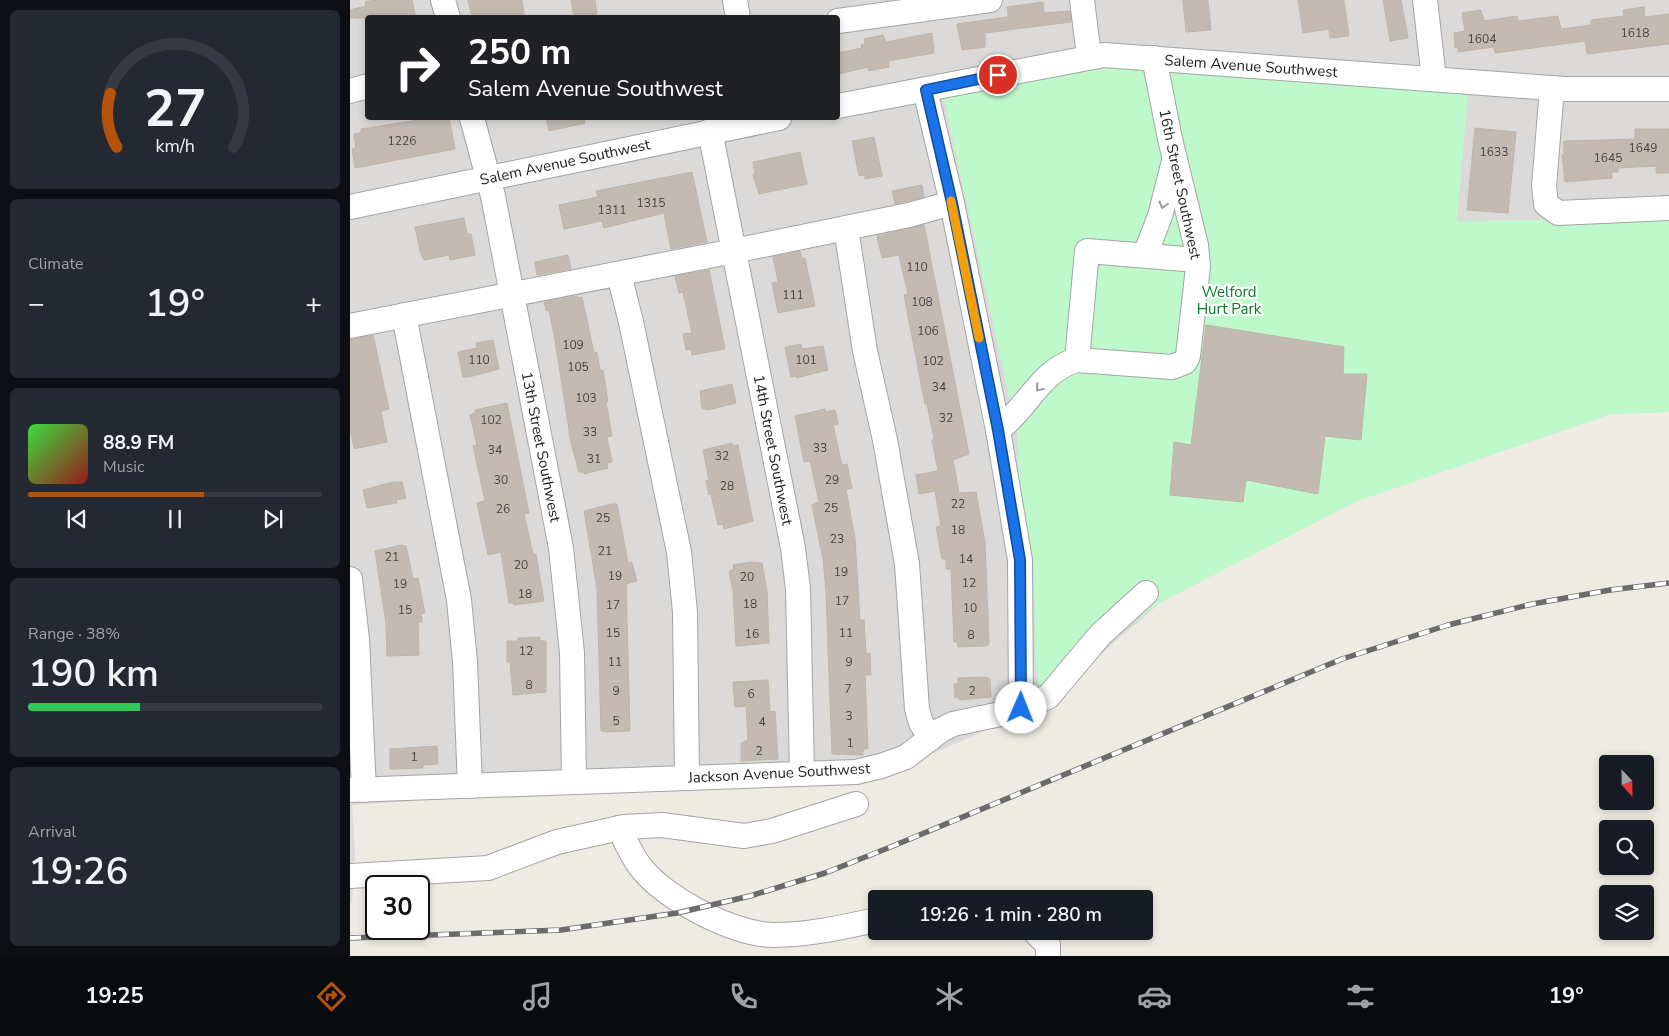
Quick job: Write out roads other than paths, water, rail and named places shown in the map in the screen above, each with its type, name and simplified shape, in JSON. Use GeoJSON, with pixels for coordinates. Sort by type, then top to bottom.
{"type":"FeatureCollection","features":[{"type":"Feature","properties":{"kind":"street"},"geometry":{"type":"LineString","coordinates":[[443,0],[447,15]]}},
{"type":"Feature","properties":{"kind":"street"},"geometry":{"type":"LineString","coordinates":[[735,0],[738,15]]}},
{"type":"Feature","properties":{"kind":"street"},"geometry":{"type":"LineString","coordinates":[[840,21],[990,0]]}},
{"type":"Feature","properties":{"kind":"street"},"geometry":{"type":"LineString","coordinates":[[1082,0],[1089,56]]}},
{"type":"Feature","properties":{"kind":"street"},"geometry":{"type":"LineString","coordinates":[[1425,0],[1434,79]]}},
{"type":"Feature","properties":{"kind":"street","name":"Salem Avenue Southwest"},"geometry":{"type":"LineString","coordinates":[[840,106],[1089,56],[1104,55],[1552,88],[1614,91],[1669,89]]}},
{"type":"Feature","properties":{"kind":"street","name":"16th Street Southwest"},"geometry":{"type":"LineString","coordinates":[[998,430],[1010,421],[1053,370],[1064,363],[1077,360],[1172,367],[1186,362],[1197,260],[1196,245],[1154,58]]}},
{"type":"Feature","properties":{"kind":"street"},"geometry":{"type":"LineString","coordinates":[[350,91],[365,87]]}},
{"type":"Feature","properties":{"kind":"street"},"geometry":{"type":"LineString","coordinates":[[1552,88],[1544,186],[1546,204],[1558,213],[1669,208]]}},
{"type":"Feature","properties":{"kind":"street"},"geometry":{"type":"LineString","coordinates":[[926,90],[952,203],[998,430],[1020,560],[1021,708]]}},
{"type":"Feature","properties":{"kind":"street","name":"13th Street Southwest"},"geometry":{"type":"LineString","coordinates":[[473,120],[493,196],[567,589],[572,654],[574,782]]}},
{"type":"Feature","properties":{"kind":"street","name":"Salem Avenue Southwest"},"geometry":{"type":"LineString","coordinates":[[350,207],[466,184],[710,131],[751,120]]}},
{"type":"Feature","properties":{"kind":"street","name":"14th Street Southwest"},"geometry":{"type":"LineString","coordinates":[[710,131],[793,548],[798,598],[802,774]]}},
{"type":"Feature","properties":{"kind":"street"},"geometry":{"type":"LineString","coordinates":[[1145,255],[1160,216],[1175,158]]}},
{"type":"Feature","properties":{"kind":"street"},"geometry":{"type":"LineString","coordinates":[[350,326],[909,216],[952,203]]}},
{"type":"Feature","properties":{"kind":"street"},"geometry":{"type":"LineString","coordinates":[[846,228],[865,351],[885,440],[907,564],[917,709],[921,723],[931,738]]}},
{"type":"Feature","properties":{"kind":"street"},"geometry":{"type":"LineString","coordinates":[[1077,360],[1087,251],[1197,260]]}},
{"type":"Feature","properties":{"kind":"street"},"geometry":{"type":"LineString","coordinates":[[619,274],[636,341],[679,552],[685,612],[687,778]]}},
{"type":"Feature","properties":{"kind":"street"},"geometry":{"type":"LineString","coordinates":[[404,315],[460,600],[465,662],[470,786]]}},
{"type":"Feature","properties":{"kind":"street"},"geometry":{"type":"LineString","coordinates":[[350,578],[357,638],[357,790]]}},
{"type":"Feature","properties":{"kind":"street","name":"Jackson Avenue Southwest"},"geometry":{"type":"LineString","coordinates":[[357,790],[856,772],[881,766],[906,757],[953,724],[1010,712],[1048,697],[1100,635],[1146,593]]}},
{"type":"Feature","properties":{"kind":"street"},"geometry":{"type":"LineString","coordinates":[[350,876],[488,868],[557,842],[619,828],[662,825],[744,836],[772,831],[856,804]]}},
{"type":"Feature","properties":{"kind":"street"},"geometry":{"type":"LineString","coordinates":[[619,828],[639,865],[667,894],[710,917],[753,933],[775,935],[842,928],[868,922]]}},
{"type":"Feature","properties":{"kind":"street"},"geometry":{"type":"LineString","coordinates":[[1043,940],[1048,945],[1048,956]]}},
{"type":"Feature","properties":{"kind":"railway"},"geometry":{"type":"LineString","coordinates":[[350,938],[561,930],[677,913],[750,896],[825,873],[893,846],[1342,659],[1448,625],[1532,604],[1610,590],[1669,583]]}},
{"type":"Feature","properties":{"kind":"park label","name":"Welford Hurt Park"},"geometry":{"type":"Point","coordinates":[1229,300]}}]}
